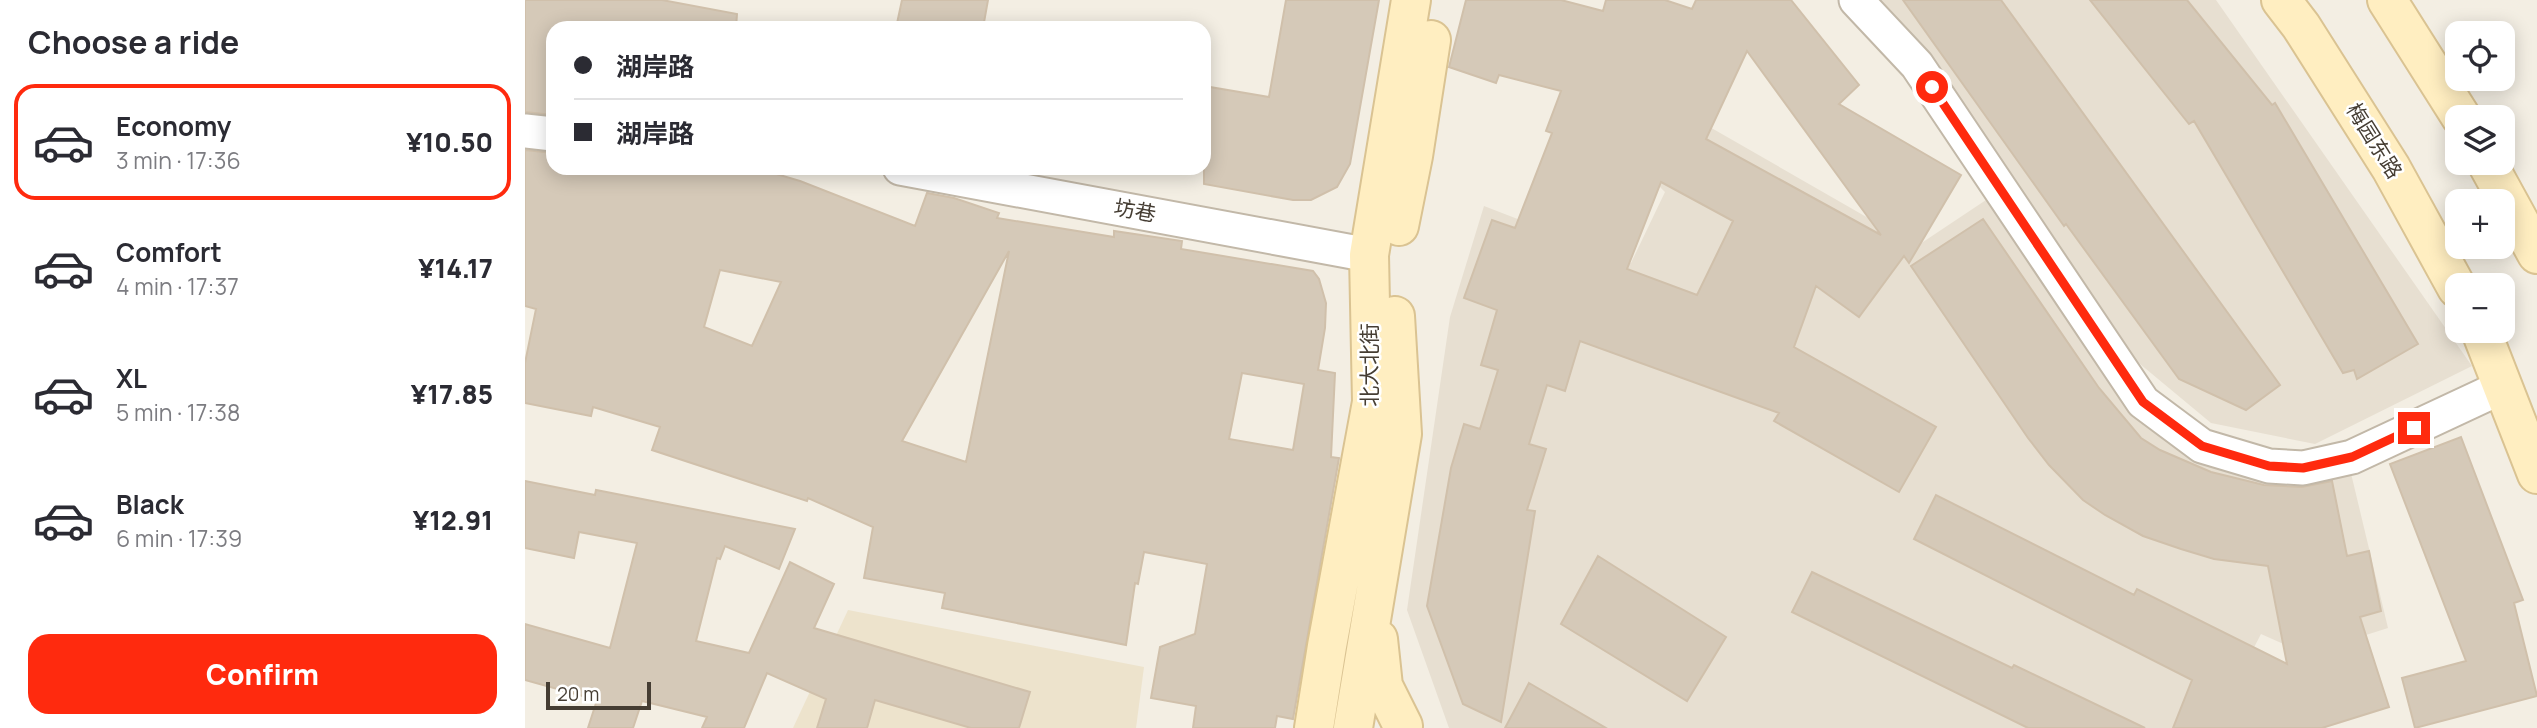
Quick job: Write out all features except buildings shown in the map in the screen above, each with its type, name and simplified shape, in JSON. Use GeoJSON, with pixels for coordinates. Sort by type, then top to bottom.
{"type":"FeatureCollection","features":[{"type":"Feature","properties":{"kind":"main road","name":"北大北街"},"geometry":{"type":"LineString","coordinates":[[1314,728],[1372,402],[1369,255],[1411,0]]}},
{"type":"Feature","properties":{"kind":"main road","name":"北大北街"},"geometry":{"type":"LineString","coordinates":[[1353,728],[1402,434],[1392,260],[1413,156],[1437,0]]}},
{"type":"Feature","properties":{"kind":"main road","name":"梅园东路"},"geometry":{"type":"LineString","coordinates":[[2281,0],[2301,26],[2391,168],[2449,273]]}},
{"type":"Feature","properties":{"kind":"main road"},"geometry":{"type":"LineString","coordinates":[[2387,0],[2453,105]]}},
{"type":"Feature","properties":{"kind":"main road"},"geometry":{"type":"LineString","coordinates":[[2494,175],[2537,254]]}},
{"type":"Feature","properties":{"kind":"main road"},"geometry":{"type":"LineString","coordinates":[[2486,343],[2537,474]]}},
{"type":"Feature","properties":{"kind":"main road"},"geometry":{"type":"LineString","coordinates":[[1377,582],[1378,646],[1383,686],[1404,727]]}},
{"type":"Feature","properties":{"kind":"street"},"geometry":{"type":"LineString","coordinates":[[1856,0],[1917,65],[2143,402],[2202,446],[2269,466],[2303,468],[2352,457],[2504,386]]}},
{"type":"Feature","properties":{"kind":"street"},"geometry":{"type":"LineString","coordinates":[[525,131],[546,133]]}},
{"type":"Feature","properties":{"kind":"street","name":"坊巷"},"geometry":{"type":"LineString","coordinates":[[938,175],[1369,255]]}},
{"type":"Feature","properties":{"kind":"shaded area"},"geometry":{"type":"Polygon","coordinates":[[[1876,0],[2216,0],[2445,327],[2445,343],[2456,343],[2472,366],[2315,444],[2211,423],[2128,354],[1876,0]]]}},
{"type":"Feature","properties":{"kind":"shaded area"},"geometry":{"type":"Polygon","coordinates":[[[1687,114],[1917,246],[1989,198],[2201,455],[2349,465],[2388,628],[2306,654],[2261,634],[2212,728],[1449,728],[1407,610],[1450,317],[1484,206],[1631,263],[1665,192],[1653,180],[1687,114]]]}},
{"type":"Feature","properties":{"kind":"shaded area"},"geometry":{"type":"Polygon","coordinates":[[[848,610],[1144,667],[1136,728],[793,728],[848,610]]]}},
{"type":"Feature","properties":{"kind":"route"},"geometry":{"type":"LineString","coordinates":[[1932,87],[2143,402],[2202,446],[2269,466],[2303,468],[2352,457],[2414,428]]}}]}
